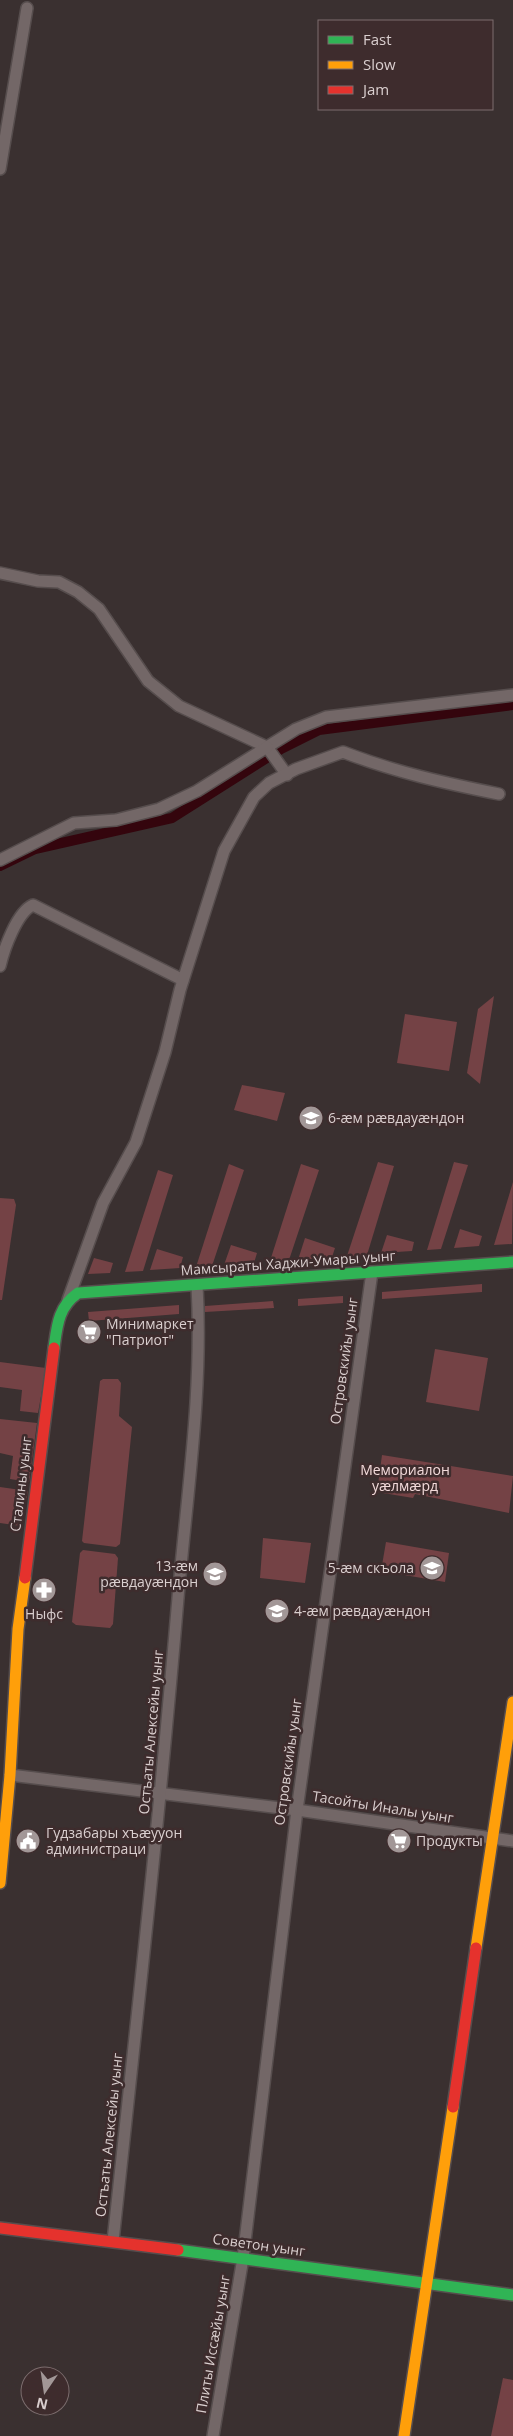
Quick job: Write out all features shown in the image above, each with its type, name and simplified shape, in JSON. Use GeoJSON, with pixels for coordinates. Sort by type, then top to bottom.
{"type":"FeatureCollection","features":[{"type":"Feature","properties":{"kind":"street"},"geometry":{"type":"LineString","coordinates":[[0,170],[27,8]]}},
{"type":"Feature","properties":{"kind":"street"},"geometry":{"type":"LineString","coordinates":[[0,573],[38,581],[59,582],[78,592],[99,608],[148,681],[179,706],[268,749],[284,772]]}},
{"type":"Feature","properties":{"kind":"street"},"geometry":{"type":"LineString","coordinates":[[0,860],[74,823],[116,820],[159,809],[197,791],[268,749],[296,729],[326,716],[513,696]]}},
{"type":"Feature","properties":{"kind":"street"},"geometry":{"type":"LineString","coordinates":[[68,1300],[103,1203],[136,1142],[165,1052],[183,980],[224,851],[254,797],[284,772],[343,752],[390,770],[499,794]]}},
{"type":"Feature","properties":{"kind":"street"},"geometry":{"type":"LineString","coordinates":[[0,966],[10,937],[22,914],[27,908],[33,906],[183,980]]}},
{"type":"Feature","properties":{"kind":"street","name":"Мамсыраты Хаджи-Умары уынг"},"geometry":{"type":"LineString","coordinates":[[68,1300],[78,1293],[513,1262]]}},
{"type":"Feature","properties":{"kind":"street","name":"Островскийы уынг"},"geometry":{"type":"LineString","coordinates":[[243,2258],[297,1810],[372,1272]]}},
{"type":"Feature","properties":{"kind":"street","name":"Остъаты Алексейы уынг"},"geometry":{"type":"LineString","coordinates":[[113,2241],[161,1794],[197,1405],[200,1336],[197,1285]]}},
{"type":"Feature","properties":{"kind":"street","name":"Сталины уынг"},"geometry":{"type":"LineString","coordinates":[[0,1883],[10,1775],[18,1628],[58,1319],[68,1300]]}},
{"type":"Feature","properties":{"kind":"street"},"geometry":{"type":"LineString","coordinates":[[404,2436],[513,1702]]}},
{"type":"Feature","properties":{"kind":"street","name":"Тасойты Иналы уынг"},"geometry":{"type":"LineString","coordinates":[[10,1775],[297,1810],[513,1841]]}},
{"type":"Feature","properties":{"kind":"street","name":"Советон уынг"},"geometry":{"type":"LineString","coordinates":[[0,2228],[113,2241],[427,2285],[513,2295]]}},
{"type":"Feature","properties":{"kind":"street","name":"Плиты Иссæйы уынг"},"geometry":{"type":"LineString","coordinates":[[213,2436],[243,2258]]}},
{"type":"Feature","properties":{"kind":"green space"},"geometry":{"type":"Polygon","coordinates":[[[494,996],[480,1084],[467,1073],[478,1009],[494,996]]]}},
{"type":"Feature","properties":{"kind":"green space"},"geometry":{"type":"Polygon","coordinates":[[[405,1014],[457,1022],[449,1071],[397,1063],[405,1014]]]}},
{"type":"Feature","properties":{"kind":"green space"},"geometry":{"type":"Polygon","coordinates":[[[242,1085],[285,1093],[277,1121],[234,1110],[242,1085]]]}},
{"type":"Feature","properties":{"kind":"green space"},"geometry":{"type":"Polygon","coordinates":[[[378,1162],[394,1166],[367,1255],[347,1256],[378,1162]]]}},
{"type":"Feature","properties":{"kind":"green space"},"geometry":{"type":"Polygon","coordinates":[[[454,1162],[468,1165],[441,1249],[427,1250],[454,1162]]]}},
{"type":"Feature","properties":{"kind":"green space"},"geometry":{"type":"Polygon","coordinates":[[[229,1164],[244,1170],[212,1266],[196,1267],[229,1164]]]}},
{"type":"Feature","properties":{"kind":"green space"},"geometry":{"type":"Polygon","coordinates":[[[301,1164],[319,1170],[289,1260],[270,1261],[301,1164]]]}},
{"type":"Feature","properties":{"kind":"green space"},"geometry":{"type":"Polygon","coordinates":[[[158,1170],[173,1175],[143,1271],[125,1272],[158,1170]]]}},
{"type":"Feature","properties":{"kind":"green space"},"geometry":{"type":"Polygon","coordinates":[[[513,1182],[512,1244],[494,1245],[513,1182]]]}},
{"type":"Feature","properties":{"kind":"green space"},"geometry":{"type":"Polygon","coordinates":[[[0,1198],[14,1199],[16,1205],[2,1300],[0,1300],[0,1198]]]}},
{"type":"Feature","properties":{"kind":"green space"},"geometry":{"type":"Polygon","coordinates":[[[460,1229],[482,1236],[479,1246],[454,1248],[460,1229]]]}},
{"type":"Feature","properties":{"kind":"green space"},"geometry":{"type":"Polygon","coordinates":[[[387,1235],[414,1242],[412,1251],[381,1253],[387,1235]]]}},
{"type":"Feature","properties":{"kind":"green space"},"geometry":{"type":"Polygon","coordinates":[[[305,1238],[335,1248],[332,1257],[298,1260],[305,1238]]]}},
{"type":"Feature","properties":{"kind":"green space"},"geometry":{"type":"Polygon","coordinates":[[[231,1245],[257,1253],[254,1263],[224,1265],[231,1245]]]}},
{"type":"Feature","properties":{"kind":"green space"},"geometry":{"type":"Polygon","coordinates":[[[157,1249],[183,1257],[180,1268],[150,1270],[157,1249]]]}},
{"type":"Feature","properties":{"kind":"green space"},"geometry":{"type":"Polygon","coordinates":[[[94,1258],[113,1263],[110,1273],[88,1274],[94,1258]]]}},
{"type":"Feature","properties":{"kind":"green space"},"geometry":{"type":"Polygon","coordinates":[[[482,1284],[482,1292],[382,1299],[382,1292],[482,1284]]]}},
{"type":"Feature","properties":{"kind":"green space"},"geometry":{"type":"Polygon","coordinates":[[[343,1296],[343,1303],[298,1306],[298,1299],[343,1296]]]}},
{"type":"Feature","properties":{"kind":"green space"},"geometry":{"type":"Polygon","coordinates":[[[273,1301],[274,1308],[205,1312],[205,1306],[273,1301]]]}},
{"type":"Feature","properties":{"kind":"green space"},"geometry":{"type":"Polygon","coordinates":[[[179,1305],[179,1314],[89,1321],[88,1312],[179,1305]]]}},
{"type":"Feature","properties":{"kind":"green space"},"geometry":{"type":"Polygon","coordinates":[[[435,1349],[488,1358],[479,1411],[426,1402],[435,1349]]]}},
{"type":"Feature","properties":{"kind":"green space"},"geometry":{"type":"Polygon","coordinates":[[[0,1362],[46,1368],[38,1413],[20,1411],[22,1390],[0,1387],[0,1362]]]}},
{"type":"Feature","properties":{"kind":"green space"},"geometry":{"type":"Polygon","coordinates":[[[103,1379],[118,1379],[121,1383],[119,1416],[132,1427],[120,1544],[116,1547],[84,1543],[82,1541],[100,1381],[103,1379]]]}},
{"type":"Feature","properties":{"kind":"green space"},"geometry":{"type":"Polygon","coordinates":[[[0,1419],[37,1423],[29,1482],[10,1479],[13,1456],[0,1453],[0,1419]]]}},
{"type":"Feature","properties":{"kind":"green space","name":"Мемориалон уæлмæрд"},"geometry":{"type":"Polygon","coordinates":[[[382,1455],[513,1476],[509,1513],[415,1494],[413,1498],[377,1492],[382,1455]]]}},
{"type":"Feature","properties":{"kind":"green space"},"geometry":{"type":"Polygon","coordinates":[[[0,1487],[28,1491],[21,1526],[0,1523],[0,1487]]]}},
{"type":"Feature","properties":{"kind":"green space"},"geometry":{"type":"Polygon","coordinates":[[[263,1538],[311,1543],[305,1583],[260,1578],[263,1538]]]}},
{"type":"Feature","properties":{"kind":"green space"},"geometry":{"type":"Polygon","coordinates":[[[386,1542],[449,1553],[445,1582],[381,1571],[386,1542]]]}},
{"type":"Feature","properties":{"kind":"green space"},"geometry":{"type":"Polygon","coordinates":[[[83,1550],[115,1554],[118,1558],[113,1624],[110,1628],[76,1625],[72,1622],[80,1553],[83,1550]]]}},
{"type":"Feature","properties":{"kind":"green space"},"geometry":{"type":"Polygon","coordinates":[[[503,2378],[513,2380],[513,2436],[491,2436],[503,2378]]]}},
{"type":"Feature","properties":{"kind":"waterway"},"geometry":{"type":"LineString","coordinates":[[0,866],[35,849],[172,818],[281,749],[319,730],[513,705]]}},
{"type":"Feature","properties":{"kind":"traffic: fast"},"geometry":{"type":"LineString","coordinates":[[54,1348],[62,1311],[71,1298],[78,1293],[513,1262]]}},
{"type":"Feature","properties":{"kind":"traffic: fast"},"geometry":{"type":"LineString","coordinates":[[178,2250],[513,2295]]}},
{"type":"Feature","properties":{"kind":"traffic: slow"},"geometry":{"type":"LineString","coordinates":[[0,1883],[10,1775],[18,1629],[25,1578]]}},
{"type":"Feature","properties":{"kind":"traffic: slow"},"geometry":{"type":"LineString","coordinates":[[476,1948],[513,1702]]}},
{"type":"Feature","properties":{"kind":"traffic: slow"},"geometry":{"type":"LineString","coordinates":[[404,2436],[453,2107]]}},
{"type":"Feature","properties":{"kind":"traffic: jam"},"geometry":{"type":"LineString","coordinates":[[25,1578],[54,1348]]}},
{"type":"Feature","properties":{"kind":"traffic: jam"},"geometry":{"type":"LineString","coordinates":[[453,2107],[476,1948]]}},
{"type":"Feature","properties":{"kind":"traffic: jam"},"geometry":{"type":"LineString","coordinates":[[0,2228],[178,2250]]}},
{"type":"Feature","properties":{"kind":"place","name":"6-æм рӕвдауӕндон"},"geometry":{"type":"Point","coordinates":[311,1118]}},
{"type":"Feature","properties":{"kind":"place","name":"Минимаркет \"Патриот\""},"geometry":{"type":"Point","coordinates":[89,1332]}},
{"type":"Feature","properties":{"kind":"place","name":"5-æм скъола"},"geometry":{"type":"Point","coordinates":[432,1568]}},
{"type":"Feature","properties":{"kind":"place","name":"13-æм рӕвдауӕндон"},"geometry":{"type":"Point","coordinates":[215,1574]}},
{"type":"Feature","properties":{"kind":"place","name":"Ныфс"},"geometry":{"type":"Point","coordinates":[44,1590]}},
{"type":"Feature","properties":{"kind":"place","name":"4-æм рӕвдауӕндон"},"geometry":{"type":"Point","coordinates":[277,1611]}},
{"type":"Feature","properties":{"kind":"place","name":"Гудзабары хъæууон администраци"},"geometry":{"type":"Point","coordinates":[28,1841]}},
{"type":"Feature","properties":{"kind":"place","name":"Продукты"},"geometry":{"type":"Point","coordinates":[399,1841]}}]}
